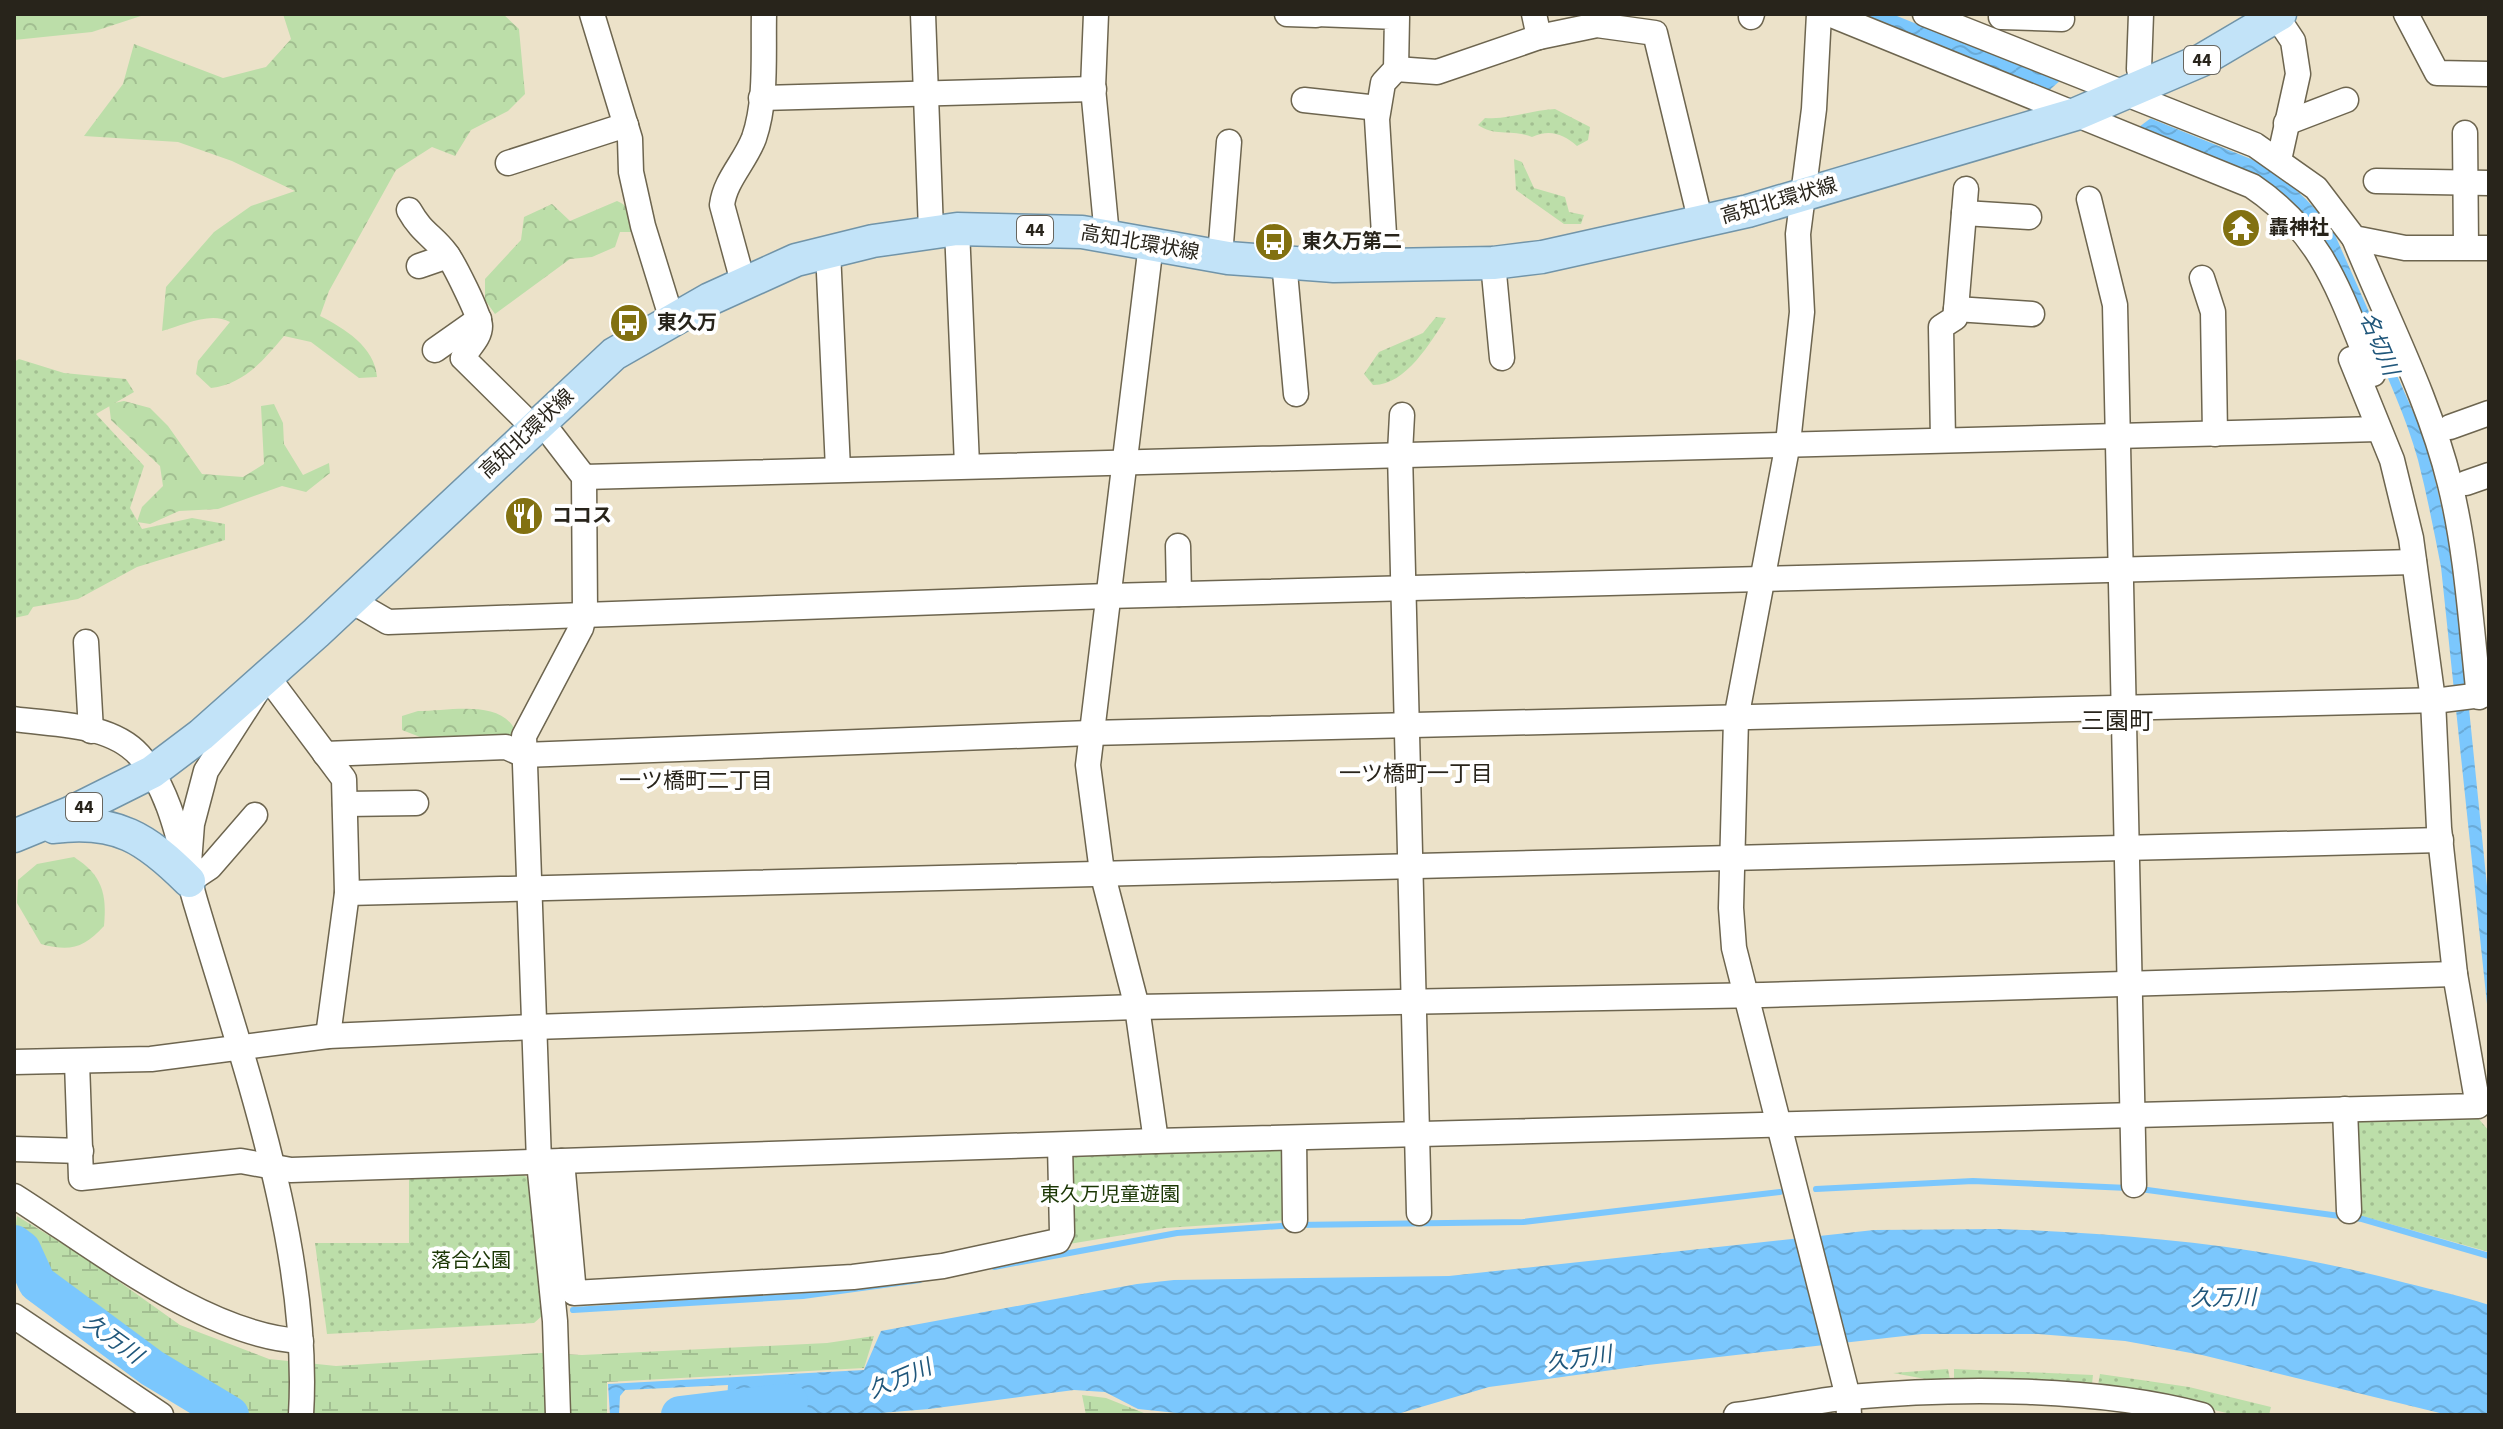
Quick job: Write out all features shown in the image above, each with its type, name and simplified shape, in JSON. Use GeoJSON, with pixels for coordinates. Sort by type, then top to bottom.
{"type":"FeatureCollection","features":[{"type":"Feature","properties":{"kind":"main road","name":"高知北環状線"},"geometry":{"type":"LineString","coordinates":[[22,833],[152,772],[201,735],[614,354],[743,282],[828,251],[944,230],[1050,230],[1107,236],[1220,256],[1386,267],[1493,263],[1542,257],[1701,223],[2080,113],[2202,60],[2278,15]]}},
{"type":"Feature","properties":{"kind":"main road"},"geometry":{"type":"LineString","coordinates":[[22,833],[94,825],[125,831],[144,840],[189,881]]}},
{"type":"Feature","properties":{"kind":"street"},"geometry":{"type":"LineString","coordinates":[[592,14],[626,125],[631,172],[643,226],[672,320]]}},
{"type":"Feature","properties":{"kind":"street"},"geometry":{"type":"LineString","coordinates":[[743,282],[722,205],[727,186],[752,144],[761,98],[764,14]]}},
{"type":"Feature","properties":{"kind":"street"},"geometry":{"type":"LineString","coordinates":[[923,14],[925,94],[944,230],[967,465]]}},
{"type":"Feature","properties":{"kind":"street"},"geometry":{"type":"LineString","coordinates":[[1096,14],[1094,89],[1107,236]]}},
{"type":"Feature","properties":{"kind":"street"},"geometry":{"type":"LineString","coordinates":[[1287,14],[1397,17],[1396,69],[1383,83],[1378,108],[1386,267]]}},
{"type":"Feature","properties":{"kind":"street"},"geometry":{"type":"LineString","coordinates":[[1819,14],[1814,109],[1798,234],[1802,312],[1788,443],[1736,719],[1732,856],[1734,948],[1840,1362],[1848,1406]]}},
{"type":"Feature","properties":{"kind":"street"},"geometry":{"type":"LineString","coordinates":[[77,1062],[81,1178],[241,1161],[291,1170],[1156,1141],[2478,1106],[2462,1027],[2441,840],[2441,700],[2427,556],[2411,475],[2388,411],[2318,251],[2289,214],[2252,186],[2080,113],[1829,14]]}},
{"type":"Feature","properties":{"kind":"street"},"geometry":{"type":"LineString","coordinates":[[325,754],[506,747],[524,755],[1090,733],[2124,709],[2441,700],[2481,696],[2450,483],[2410,372],[2354,238],[2316,188],[2255,145],[1925,14]]}},
{"type":"Feature","properties":{"kind":"street"},"geometry":{"type":"LineString","coordinates":[[2130,93],[2139,69],[2141,14]]}},
{"type":"Feature","properties":{"kind":"street"},"geometry":{"type":"LineString","coordinates":[[2406,14],[2437,73],[2489,74]]}},
{"type":"Feature","properties":{"kind":"street"},"geometry":{"type":"LineString","coordinates":[[2278,15],[2293,41],[2298,74],[2279,160]]}},
{"type":"Feature","properties":{"kind":"street"},"geometry":{"type":"LineString","coordinates":[[1995,42],[2002,16],[2062,19]]}},
{"type":"Feature","properties":{"kind":"street"},"geometry":{"type":"LineString","coordinates":[[1396,69],[1437,72],[1536,25],[1597,25],[1655,33],[1701,223]]}},
{"type":"Feature","properties":{"kind":"street"},"geometry":{"type":"LineString","coordinates":[[761,98],[1094,89]]}},
{"type":"Feature","properties":{"kind":"street"},"geometry":{"type":"LineString","coordinates":[[1304,100],[1378,108]]}},
{"type":"Feature","properties":{"kind":"street"},"geometry":{"type":"LineString","coordinates":[[2286,123],[2346,100]]}},
{"type":"Feature","properties":{"kind":"street"},"geometry":{"type":"LineString","coordinates":[[508,163],[626,125]]}},
{"type":"Feature","properties":{"kind":"street"},"geometry":{"type":"LineString","coordinates":[[2354,238],[2405,248],[2477,247],[2478,183],[2465,133]]}},
{"type":"Feature","properties":{"kind":"street"},"geometry":{"type":"LineString","coordinates":[[1220,256],[1229,142]]}},
{"type":"Feature","properties":{"kind":"street"},"geometry":{"type":"LineString","coordinates":[[2376,181],[2478,183]]}},
{"type":"Feature","properties":{"kind":"street"},"geometry":{"type":"LineString","coordinates":[[2089,199],[2115,305],[2134,1185]]}},
{"type":"Feature","properties":{"kind":"street"},"geometry":{"type":"LineString","coordinates":[[1943,440],[1941,327],[1955,318],[1965,201],[2029,217]]}},
{"type":"Feature","properties":{"kind":"street"},"geometry":{"type":"LineString","coordinates":[[409,210],[425,235],[448,256],[479,319],[478,334],[463,358],[538,424],[584,477],[585,612],[581,628],[524,736],[534,1027],[551,1162],[574,1293],[853,1277],[943,1266],[1058,1241],[1062,1233],[1060,1145]]}},
{"type":"Feature","properties":{"kind":"street"},"geometry":{"type":"LineString","coordinates":[[1151,244],[1088,765],[1102,872],[1137,1007],[1156,1141]]}},
{"type":"Feature","properties":{"kind":"street"},"geometry":{"type":"LineString","coordinates":[[828,251],[838,469]]}},
{"type":"Feature","properties":{"kind":"street"},"geometry":{"type":"LineString","coordinates":[[419,266],[448,256]]}},
{"type":"Feature","properties":{"kind":"street"},"geometry":{"type":"LineString","coordinates":[[1284,261],[1296,394]]}},
{"type":"Feature","properties":{"kind":"street"},"geometry":{"type":"LineString","coordinates":[[1493,263],[1502,358]]}},
{"type":"Feature","properties":{"kind":"street"},"geometry":{"type":"LineString","coordinates":[[2202,278],[2213,312],[2215,434]]}},
{"type":"Feature","properties":{"kind":"street"},"geometry":{"type":"LineString","coordinates":[[1956,309],[2032,314]]}},
{"type":"Feature","properties":{"kind":"street"},"geometry":{"type":"LineString","coordinates":[[435,350],[479,319]]}},
{"type":"Feature","properties":{"kind":"street"},"geometry":{"type":"LineString","coordinates":[[2351,359],[2403,496],[2441,700]]}},
{"type":"Feature","properties":{"kind":"street"},"geometry":{"type":"LineString","coordinates":[[2450,427],[2489,413]]}},
{"type":"Feature","properties":{"kind":"street"},"geometry":{"type":"LineString","coordinates":[[1402,415],[1400,453],[1419,1213]]}},
{"type":"Feature","properties":{"kind":"street"},"geometry":{"type":"LineString","coordinates":[[584,477],[1123,460],[2378,429]]}},
{"type":"Feature","properties":{"kind":"street"},"geometry":{"type":"LineString","coordinates":[[1178,546],[1179,594]]}},
{"type":"Feature","properties":{"kind":"street"},"geometry":{"type":"LineString","coordinates":[[350,600],[388,622],[585,612],[1108,596],[2414,562]]}},
{"type":"Feature","properties":{"kind":"street"},"geometry":{"type":"LineString","coordinates":[[86,642],[91,731]]}},
{"type":"Feature","properties":{"kind":"street"},"geometry":{"type":"LineString","coordinates":[[189,881],[192,824],[206,771],[267,676],[344,779],[347,893],[328,1036]]}},
{"type":"Feature","properties":{"kind":"street"},"geometry":{"type":"LineString","coordinates":[[14,719],[111,734],[138,754],[152,772],[164,797],[270,1167],[294,1276],[302,1343],[301,1415]]}},
{"type":"Feature","properties":{"kind":"street"},"geometry":{"type":"LineString","coordinates":[[345,804],[416,803]]}},
{"type":"Feature","properties":{"kind":"street"},"geometry":{"type":"LineString","coordinates":[[189,881],[210,867],[255,815]]}},
{"type":"Feature","properties":{"kind":"street"},"geometry":{"type":"LineString","coordinates":[[347,893],[2441,840]]}},
{"type":"Feature","properties":{"kind":"street"},"geometry":{"type":"LineString","coordinates":[[14,1062],[151,1059],[328,1036],[534,1027],[1137,1007],[1745,995],[2455,974]]}},
{"type":"Feature","properties":{"kind":"street"},"geometry":{"type":"LineString","coordinates":[[2345,1109],[2349,1211]]}},
{"type":"Feature","properties":{"kind":"street"},"geometry":{"type":"LineString","coordinates":[[1294,1138],[1295,1220]]}},
{"type":"Feature","properties":{"kind":"street"},"geometry":{"type":"LineString","coordinates":[[14,1149],[81,1151]]}},
{"type":"Feature","properties":{"kind":"street"},"geometry":{"type":"LineString","coordinates":[[551,1162],[558,1415]]}},
{"type":"Feature","properties":{"kind":"street"},"geometry":{"type":"LineString","coordinates":[[14,1196],[189,1307],[260,1335],[302,1343]]}},
{"type":"Feature","properties":{"kind":"street"},"geometry":{"type":"LineString","coordinates":[[14,1316],[161,1415]]}},
{"type":"Feature","properties":{"kind":"street"},"geometry":{"type":"LineString","coordinates":[[1736,1415],[1848,1406],[1932,1392],[2041,1393],[2137,1403],[2202,1415]]}},
{"type":"Feature","properties":{"kind":"green space"},"geometry":{"type":"Polygon","coordinates":[[[14,14],[147,14],[92,32],[14,40],[14,14]]]}},
{"type":"Feature","properties":{"kind":"green space"},"geometry":{"type":"Polygon","coordinates":[[[283,14],[503,14],[519,29],[525,94],[508,111],[471,130],[455,156],[432,147],[396,170],[329,291],[320,316],[357,340],[371,356],[377,377],[359,378],[311,342],[284,336],[243,376],[211,388],[196,374],[198,361],[230,322],[206,318],[162,331],[166,287],[214,232],[251,206],[295,191],[232,161],[178,142],[84,136],[123,84],[134,44],[223,78],[266,67],[291,39],[283,14]]]}},
{"type":"Feature","properties":{"kind":"green space"},"geometry":{"type":"Polygon","coordinates":[[[1555,109],[1590,127],[1588,140],[1577,146],[1556,134],[1532,137],[1491,131],[1478,125],[1485,118],[1555,109]]]}},
{"type":"Feature","properties":{"kind":"green space"},"geometry":{"type":"Polygon","coordinates":[[[1514,159],[1522,162],[1534,188],[1565,197],[1569,212],[1584,215],[1581,224],[1564,224],[1516,190],[1514,159]]]}},
{"type":"Feature","properties":{"kind":"green space"},"geometry":{"type":"Polygon","coordinates":[[[617,201],[630,214],[634,232],[620,232],[615,247],[592,257],[570,259],[495,314],[485,300],[485,279],[521,240],[524,217],[552,204],[570,221],[617,201]]]}},
{"type":"Feature","properties":{"kind":"green space"},"geometry":{"type":"Polygon","coordinates":[[[1436,317],[1446,318],[1416,361],[1396,378],[1373,385],[1364,374],[1379,352],[1423,333],[1436,317]]]}},
{"type":"Feature","properties":{"kind":"green space"},"geometry":{"type":"Polygon","coordinates":[[[19,359],[64,373],[126,379],[134,392],[96,414],[144,466],[130,508],[142,529],[192,518],[225,524],[225,540],[137,567],[78,599],[33,607],[28,615],[14,618],[14,362],[19,359]]]}},
{"type":"Feature","properties":{"kind":"green space"},"geometry":{"type":"Polygon","coordinates":[[[124,401],[150,408],[168,426],[202,474],[243,477],[264,464],[261,406],[274,404],[283,423],[284,444],[303,475],[329,463],[330,473],[306,492],[282,486],[218,509],[179,511],[150,524],[137,522],[142,507],[163,486],[160,466],[111,420],[109,404],[124,401]]]}},
{"type":"Feature","properties":{"kind":"green space"},"geometry":{"type":"Polygon","coordinates":[[[486,710],[508,720],[515,730],[512,739],[433,742],[402,730],[402,716],[418,711],[486,710]]]}},
{"type":"Feature","properties":{"kind":"green space"},"geometry":{"type":"Polygon","coordinates":[[[74,857],[91,871],[101,886],[105,904],[104,926],[90,939],[76,946],[60,948],[41,944],[17,903],[18,880],[37,864],[74,857]]]}},
{"type":"Feature","properties":{"kind":"green space"},"geometry":{"type":"Polygon","coordinates":[[[2472,1111],[2489,1131],[2489,1252],[2355,1214],[2352,1124],[2360,1116],[2472,1111]]]}},
{"type":"Feature","properties":{"kind":"green space","name":"東久万児童遊園"},"geometry":{"type":"Polygon","coordinates":[[[1279,1148],[1287,1156],[1288,1220],[1165,1228],[1069,1244],[1068,1160],[1074,1154],[1279,1148]]]}},
{"type":"Feature","properties":{"kind":"green space","name":"落合公園"},"geometry":{"type":"Polygon","coordinates":[[[521,1173],[529,1179],[543,1315],[534,1323],[327,1334],[315,1243],[409,1243],[409,1175],[521,1173]]]}},
{"type":"Feature","properties":{"kind":"green space"},"geometry":{"type":"Polygon","coordinates":[[[17,1216],[86,1258],[180,1325],[269,1359],[336,1366],[541,1353],[582,1355],[827,1343],[874,1336],[864,1368],[607,1382],[607,1415],[241,1415],[53,1286],[33,1258],[14,1239],[17,1216]]]}},
{"type":"Feature","properties":{"kind":"green space"},"geometry":{"type":"Polygon","coordinates":[[[14,1252],[39,1294],[14,1275],[14,1252]]]}},
{"type":"Feature","properties":{"kind":"green space"},"geometry":{"type":"Polygon","coordinates":[[[1948,1369],[1950,1380],[1954,1379],[1954,1369],[2093,1375],[2092,1384],[2098,1385],[2100,1374],[2189,1387],[2271,1407],[2269,1415],[2235,1415],[2185,1403],[1933,1387],[1931,1380],[1893,1373],[1948,1369]]]}},
{"type":"Feature","properties":{"kind":"green space"},"geometry":{"type":"Polygon","coordinates":[[[1082,1395],[1106,1398],[1149,1415],[1086,1415],[1082,1395]]]}},
{"type":"Feature","properties":{"kind":"water","name":"名切川"},"geometry":{"type":"Polygon","coordinates":[[[1858,14],[1892,14],[2251,159],[2298,192],[2335,235],[2426,441],[2454,560],[2489,906],[2489,1023],[2441,567],[2430,513],[2418,460],[2402,412],[2348,287],[2324,242],[2292,204],[2250,173],[1858,14]]]}},
{"type":"Feature","properties":{"kind":"water"},"geometry":{"type":"Polygon","coordinates":[[[2001,1229],[2104,1234],[2256,1251],[2356,1271],[2489,1305],[2489,1415],[2448,1415],[2202,1355],[2125,1341],[2038,1334],[1922,1334],[1648,1365],[1489,1387],[1394,1415],[1196,1415],[1138,1409],[1105,1392],[1074,1390],[857,1415],[770,1415],[771,1412],[744,1411],[727,1401],[728,1385],[625,1390],[620,1396],[619,1415],[610,1415],[608,1384],[864,1370],[881,1331],[1137,1284],[1174,1280],[1449,1276],[1874,1230],[2001,1229]]]}},
{"type":"Feature","properties":{"kind":"pier"},"geometry":{"type":"Polygon","coordinates":[[[2062,79],[2155,115],[2135,130],[2045,94],[2062,79]]]}},
{"type":"Feature","properties":{"kind":"waterway"},"geometry":{"type":"LineString","coordinates":[[1816,1189],[1973,1181],[2128,1188]]}},
{"type":"Feature","properties":{"kind":"waterway"},"geometry":{"type":"LineString","coordinates":[[2140,1189],[2362,1219],[2489,1256]]}},
{"type":"Feature","properties":{"kind":"waterway"},"geometry":{"type":"LineString","coordinates":[[994,1267],[1177,1233],[1295,1225],[1523,1222],[1780,1192]]}},
{"type":"Feature","properties":{"kind":"waterway","name":"久万川"},"geometry":{"type":"LineString","coordinates":[[14,1244],[22,1250],[37,1283],[152,1368],[230,1415]]}},
{"type":"Feature","properties":{"kind":"waterway"},"geometry":{"type":"LineString","coordinates":[[573,1310],[803,1296],[920,1280]]}},
{"type":"Feature","properties":{"kind":"waterway","name":"久万川"},"geometry":{"type":"LineString","coordinates":[[680,1415],[789,1402]]}},
{"type":"Feature","properties":{"kind":"place","name":"轟神社"},"geometry":{"type":"Point","coordinates":[2241,228]}},
{"type":"Feature","properties":{"kind":"place","name":"東久万第二"},"geometry":{"type":"Point","coordinates":[1274,242]}},
{"type":"Feature","properties":{"kind":"place","name":"東久万"},"geometry":{"type":"Point","coordinates":[629,323]}},
{"type":"Feature","properties":{"kind":"place","name":"ココス"},"geometry":{"type":"Point","coordinates":[524,516]}},
{"type":"Feature","properties":{"kind":"district","name":"三園町"},"geometry":{"type":"Point","coordinates":[2117,721]}},
{"type":"Feature","properties":{"kind":"district","name":"一ツ橋町一丁目"},"geometry":{"type":"Point","coordinates":[1416,774]}},
{"type":"Feature","properties":{"kind":"district","name":"一ツ橋町二丁目"},"geometry":{"type":"Point","coordinates":[696,781]}}]}
